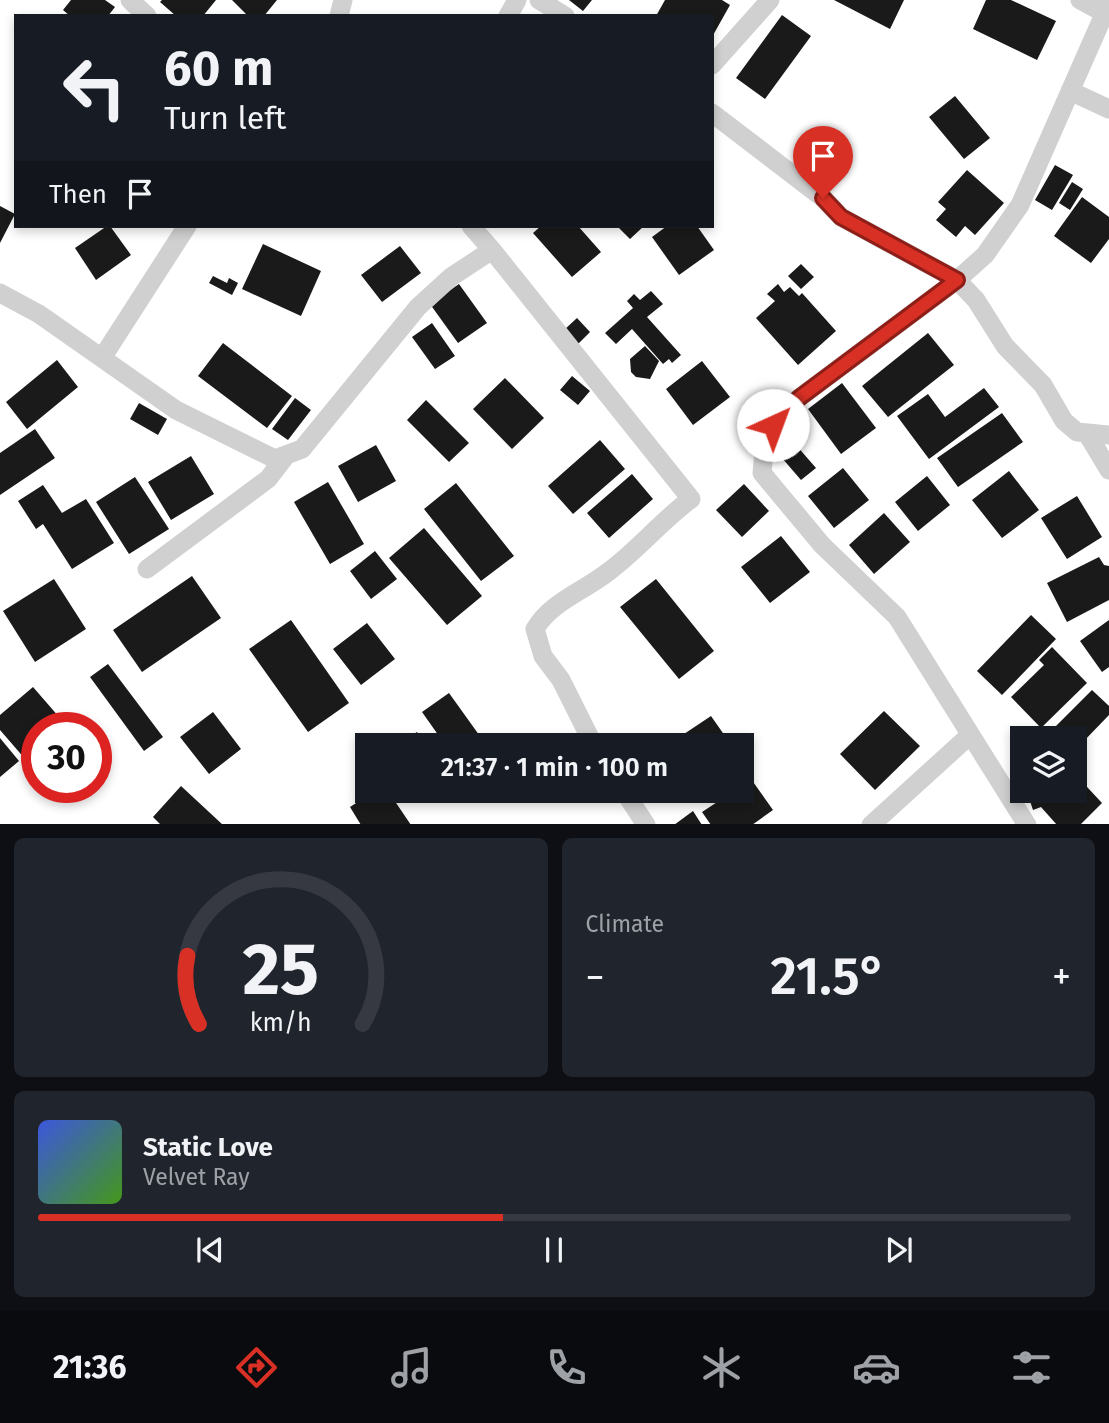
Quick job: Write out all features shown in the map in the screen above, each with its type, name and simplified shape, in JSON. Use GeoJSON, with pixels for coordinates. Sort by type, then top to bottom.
{"type":"FeatureCollection","features":[{"type":"Feature","properties":{"kind":"street"},"geometry":{"type":"LineString","coordinates":[[130,0],[145,14]]}},
{"type":"Feature","properties":{"kind":"street"},"geometry":{"type":"LineString","coordinates":[[539,0],[562,14]]}},
{"type":"Feature","properties":{"kind":"street"},"geometry":{"type":"LineString","coordinates":[[714,63],[771,0]]}},
{"type":"Feature","properties":{"kind":"street"},"geometry":{"type":"LineString","coordinates":[[1027,824],[897,617],[822,545],[762,473],[764,450],[773,425],[799,398],[957,280],[985,255],[1020,205],[1106,8],[1080,0]]}},
{"type":"Feature","properties":{"kind":"street"},"geometry":{"type":"LineString","coordinates":[[1070,91],[1109,109]]}},
{"type":"Feature","properties":{"kind":"street"},"geometry":{"type":"LineString","coordinates":[[714,115],[823,198],[841,217],[957,280],[976,300],[1005,346],[1043,385],[1064,421],[1077,432],[1109,435]]}},
{"type":"Feature","properties":{"kind":"street"},"geometry":{"type":"LineString","coordinates":[[102,358],[186,228]]}},
{"type":"Feature","properties":{"kind":"street"},"geometry":{"type":"LineString","coordinates":[[473,228],[691,499],[670,514],[608,572],[553,608],[535,629],[543,656],[561,680],[588,733]]}},
{"type":"Feature","properties":{"kind":"street"},"geometry":{"type":"LineString","coordinates":[[0,293],[39,314],[176,410],[269,458],[285,457],[302,449],[418,307],[451,277],[492,250]]}},
{"type":"Feature","properties":{"kind":"street"},"geometry":{"type":"LineString","coordinates":[[1088,435],[1109,470]]}},
{"type":"Feature","properties":{"kind":"street"},"geometry":{"type":"LineString","coordinates":[[147,569],[268,479],[285,457]]}},
{"type":"Feature","properties":{"kind":"street"},"geometry":{"type":"LineString","coordinates":[[871,824],[970,735]]}},
{"type":"Feature","properties":{"kind":"street"},"geometry":{"type":"LineString","coordinates":[[632,803],[646,824]]}},
{"type":"Feature","properties":{"kind":"building"},"geometry":{"type":"Polygon","coordinates":[[[71,0],[105,0],[115,7],[110,14],[68,14],[63,10],[71,0]]]}},
{"type":"Feature","properties":{"kind":"building"},"geometry":{"type":"Polygon","coordinates":[[[216,0],[205,14],[174,14],[160,2],[216,0]]]}},
{"type":"Feature","properties":{"kind":"building"},"geometry":{"type":"Polygon","coordinates":[[[232,0],[277,0],[266,14],[246,14],[232,0]]]}},
{"type":"Feature","properties":{"kind":"building"},"geometry":{"type":"Polygon","coordinates":[[[569,0],[592,0],[583,11],[569,0]]]}},
{"type":"Feature","properties":{"kind":"building"},"geometry":{"type":"Polygon","coordinates":[[[665,0],[722,0],[730,5],[714,33],[714,14],[657,14],[665,0]]]}},
{"type":"Feature","properties":{"kind":"building"},"geometry":{"type":"Polygon","coordinates":[[[834,0],[904,0],[890,29],[834,0]]]}},
{"type":"Feature","properties":{"kind":"building"},"geometry":{"type":"Polygon","coordinates":[[[986,0],[1011,0],[1056,21],[1037,60],[973,29],[986,0]]]}},
{"type":"Feature","properties":{"kind":"building"},"geometry":{"type":"Polygon","coordinates":[[[782,15],[811,36],[765,99],[736,78],[782,15]]]}},
{"type":"Feature","properties":{"kind":"building"},"geometry":{"type":"Polygon","coordinates":[[[955,96],[990,138],[964,159],[929,117],[955,96]]]}},
{"type":"Feature","properties":{"kind":"building"},"geometry":{"type":"Polygon","coordinates":[[[1055,165],[1073,175],[1052,210],[1035,200],[1055,165]]]}},
{"type":"Feature","properties":{"kind":"building"},"geometry":{"type":"Polygon","coordinates":[[[967,170],[1004,203],[975,235],[965,226],[956,237],[936,220],[946,209],[938,202],[967,170]]]}},
{"type":"Feature","properties":{"kind":"building"},"geometry":{"type":"Polygon","coordinates":[[[1072,182],[1083,189],[1070,210],[1059,203],[1072,182]]]}},
{"type":"Feature","properties":{"kind":"building"},"geometry":{"type":"Polygon","coordinates":[[[1082,197],[1109,217],[1109,239],[1091,263],[1054,236],[1082,197]]]}},
{"type":"Feature","properties":{"kind":"building"},"geometry":{"type":"Polygon","coordinates":[[[0,206],[14,216],[0,243],[0,206]]]}},
{"type":"Feature","properties":{"kind":"building"},"geometry":{"type":"Polygon","coordinates":[[[104,228],[111,228],[131,255],[96,280],[75,248],[104,228]]]}},
{"type":"Feature","properties":{"kind":"building"},"geometry":{"type":"Polygon","coordinates":[[[539,228],[580,228],[601,252],[572,277],[533,233],[539,228]]]}},
{"type":"Feature","properties":{"kind":"building"},"geometry":{"type":"Polygon","coordinates":[[[619,228],[642,228],[630,239],[619,228]]]}},
{"type":"Feature","properties":{"kind":"building"},"geometry":{"type":"Polygon","coordinates":[[[664,228],[698,228],[714,250],[679,275],[652,237],[664,228]]]}},
{"type":"Feature","properties":{"kind":"building"},"geometry":{"type":"Polygon","coordinates":[[[263,244],[321,271],[301,316],[242,289],[263,244]]]}},
{"type":"Feature","properties":{"kind":"building"},"geometry":{"type":"Polygon","coordinates":[[[400,246],[421,273],[382,302],[361,275],[400,246]]]}},
{"type":"Feature","properties":{"kind":"building"},"geometry":{"type":"Polygon","coordinates":[[[801,264],[814,277],[801,289],[788,276],[801,264]]]}},
{"type":"Feature","properties":{"kind":"building"},"geometry":{"type":"Polygon","coordinates":[[[213,276],[227,283],[229,278],[238,283],[232,295],[209,283],[213,276]]]}},
{"type":"Feature","properties":{"kind":"building"},"geometry":{"type":"Polygon","coordinates":[[[459,284],[487,323],[458,343],[430,304],[459,284]]]}},
{"type":"Feature","properties":{"kind":"building"},"geometry":{"type":"Polygon","coordinates":[[[778,284],[784,292],[790,287],[799,296],[802,293],[836,331],[798,365],[756,318],[775,301],[767,294],[778,284]]]}},
{"type":"Feature","properties":{"kind":"building"},"geometry":{"type":"Polygon","coordinates":[[[651,291],[663,304],[647,317],[681,355],[672,363],[669,359],[663,364],[632,329],[616,344],[605,333],[633,308],[627,301],[634,294],[640,300],[651,291]]]}},
{"type":"Feature","properties":{"kind":"building"},"geometry":{"type":"Polygon","coordinates":[[[577,318],[590,332],[578,344],[564,330],[577,318]]]}},
{"type":"Feature","properties":{"kind":"building"},"geometry":{"type":"Polygon","coordinates":[[[432,323],[455,356],[435,369],[412,337],[432,323]]]}},
{"type":"Feature","properties":{"kind":"building"},"geometry":{"type":"Polygon","coordinates":[[[928,333],[954,365],[888,417],[862,386],[928,333]]]}},
{"type":"Feature","properties":{"kind":"building"},"geometry":{"type":"Polygon","coordinates":[[[223,343],[292,396],[267,428],[198,376],[223,343]]]}},
{"type":"Feature","properties":{"kind":"building"},"geometry":{"type":"Polygon","coordinates":[[[645,346],[659,361],[650,379],[636,377],[631,372],[630,359],[645,346]]]}},
{"type":"Feature","properties":{"kind":"building"},"geometry":{"type":"Polygon","coordinates":[[[57,360],[78,387],[27,429],[6,402],[57,360]]]}},
{"type":"Feature","properties":{"kind":"building"},"geometry":{"type":"Polygon","coordinates":[[[702,361],[730,397],[693,425],[666,389],[702,361]]]}},
{"type":"Feature","properties":{"kind":"building"},"geometry":{"type":"Polygon","coordinates":[[[572,376],[590,391],[578,405],[560,390],[572,376]]]}},
{"type":"Feature","properties":{"kind":"building"},"geometry":{"type":"Polygon","coordinates":[[[505,378],[544,418],[512,449],[473,409],[505,378]]]}},
{"type":"Feature","properties":{"kind":"building"},"geometry":{"type":"Polygon","coordinates":[[[842,383],[876,428],[841,454],[808,409],[842,383]]]}},
{"type":"Feature","properties":{"kind":"building"},"geometry":{"type":"Polygon","coordinates":[[[984,388],[999,407],[929,459],[897,416],[928,394],[945,417],[984,388]]]}},
{"type":"Feature","properties":{"kind":"building"},"geometry":{"type":"Polygon","coordinates":[[[295,398],[311,410],[288,440],[272,429],[295,398]]]}},
{"type":"Feature","properties":{"kind":"building"},"geometry":{"type":"Polygon","coordinates":[[[426,400],[469,443],[449,462],[407,420],[426,400]]]}},
{"type":"Feature","properties":{"kind":"building"},"geometry":{"type":"Polygon","coordinates":[[[139,403],[167,419],[158,435],[130,419],[139,403]]]}},
{"type":"Feature","properties":{"kind":"building"},"geometry":{"type":"Polygon","coordinates":[[[1002,413],[1023,442],[958,487],[937,458],[1002,413]]]}},
{"type":"Feature","properties":{"kind":"building"},"geometry":{"type":"Polygon","coordinates":[[[35,429],[55,458],[0,495],[0,453],[35,429]]]}},
{"type":"Feature","properties":{"kind":"building"},"geometry":{"type":"Polygon","coordinates":[[[600,440],[625,469],[573,514],[548,486],[600,440]]]}},
{"type":"Feature","properties":{"kind":"building"},"geometry":{"type":"Polygon","coordinates":[[[376,445],[396,481],[358,502],[338,466],[376,445]]]}},
{"type":"Feature","properties":{"kind":"building"},"geometry":{"type":"Polygon","coordinates":[[[796,445],[816,468],[801,480],[782,458],[796,445]]]}},
{"type":"Feature","properties":{"kind":"building"},"geometry":{"type":"Polygon","coordinates":[[[191,456],[214,494],[171,520],[148,482],[191,456]]]}},
{"type":"Feature","properties":{"kind":"building"},"geometry":{"type":"Polygon","coordinates":[[[843,468],[869,500],[834,528],[808,496],[843,468]]]}},
{"type":"Feature","properties":{"kind":"building"},"geometry":{"type":"Polygon","coordinates":[[[1009,471],[1039,510],[1002,538],[972,500],[1009,471]]]}},
{"type":"Feature","properties":{"kind":"building"},"geometry":{"type":"Polygon","coordinates":[[[632,474],[653,499],[609,538],[587,513],[632,474]]]}},
{"type":"Feature","properties":{"kind":"building"},"geometry":{"type":"Polygon","coordinates":[[[927,476],[950,505],[918,531],[895,502],[927,476]]]}},
{"type":"Feature","properties":{"kind":"building"},"geometry":{"type":"Polygon","coordinates":[[[135,477],[169,529],[129,554],[96,502],[135,477]]]}},
{"type":"Feature","properties":{"kind":"building"},"geometry":{"type":"Polygon","coordinates":[[[328,482],[364,544],[330,564],[294,502],[328,482]]]}},
{"type":"Feature","properties":{"kind":"building"},"geometry":{"type":"Polygon","coordinates":[[[456,483],[514,556],[481,581],[424,509],[456,483]]]}},
{"type":"Feature","properties":{"kind":"building"},"geometry":{"type":"Polygon","coordinates":[[[744,484],[769,511],[742,537],[716,510],[744,484]]]}},
{"type":"Feature","properties":{"kind":"building"},"geometry":{"type":"Polygon","coordinates":[[[43,485],[62,513],[86,499],[114,543],[72,569],[43,524],[36,529],[18,501],[43,485]]]}},
{"type":"Feature","properties":{"kind":"building"},"geometry":{"type":"Polygon","coordinates":[[[1077,496],[1102,537],[1067,559],[1041,518],[1077,496]]]}},
{"type":"Feature","properties":{"kind":"building"},"geometry":{"type":"Polygon","coordinates":[[[884,513],[910,542],[874,574],[849,545],[884,513]]]}},
{"type":"Feature","properties":{"kind":"building"},"geometry":{"type":"Polygon","coordinates":[[[424,528],[482,596],[447,625],[389,558],[424,528]]]}},
{"type":"Feature","properties":{"kind":"building"},"geometry":{"type":"Polygon","coordinates":[[[781,536],[810,572],[770,603],[741,567],[781,536]]]}},
{"type":"Feature","properties":{"kind":"building"},"geometry":{"type":"Polygon","coordinates":[[[375,551],[397,579],[371,599],[350,571],[375,551]]]}},
{"type":"Feature","properties":{"kind":"building"},"geometry":{"type":"Polygon","coordinates":[[[1099,557],[1104,565],[1109,566],[1109,600],[1067,622],[1047,583],[1099,557]]]}},
{"type":"Feature","properties":{"kind":"building"},"geometry":{"type":"Polygon","coordinates":[[[192,576],[221,618],[142,672],[113,630],[192,576]]]}},
{"type":"Feature","properties":{"kind":"building"},"geometry":{"type":"Polygon","coordinates":[[[54,579],[86,629],[35,662],[3,611],[54,579]]]}},
{"type":"Feature","properties":{"kind":"building"},"geometry":{"type":"Polygon","coordinates":[[[656,579],[714,651],[679,679],[620,607],[656,579]]]}},
{"type":"Feature","properties":{"kind":"building"},"geometry":{"type":"Polygon","coordinates":[[[1031,615],[1056,639],[1002,695],[977,671],[1031,615]]]}},
{"type":"Feature","properties":{"kind":"building"},"geometry":{"type":"Polygon","coordinates":[[[291,620],[349,703],[308,732],[249,649],[291,620]]]}},
{"type":"Feature","properties":{"kind":"building"},"geometry":{"type":"Polygon","coordinates":[[[1109,620],[1109,667],[1102,672],[1080,641],[1109,620]]]}},
{"type":"Feature","properties":{"kind":"building"},"geometry":{"type":"Polygon","coordinates":[[[367,623],[395,659],[361,685],[333,649],[367,623]]]}},
{"type":"Feature","properties":{"kind":"building"},"geometry":{"type":"Polygon","coordinates":[[[1052,647],[1087,683],[1043,726],[1039,726],[1011,697],[1044,665],[1039,660],[1052,647]]]}},
{"type":"Feature","properties":{"kind":"building"},"geometry":{"type":"Polygon","coordinates":[[[108,664],[163,737],[144,751],[90,677],[108,664]]]}},
{"type":"Feature","properties":{"kind":"building"},"geometry":{"type":"Polygon","coordinates":[[[33,687],[55,712],[21,712],[21,754],[0,730],[0,715],[33,687]]]}},
{"type":"Feature","properties":{"kind":"building"},"geometry":{"type":"Polygon","coordinates":[[[1092,690],[1109,706],[1109,715],[1087,738],[1087,726],[1056,726],[1092,690]]]}},
{"type":"Feature","properties":{"kind":"building"},"geometry":{"type":"Polygon","coordinates":[[[449,693],[478,733],[437,733],[422,712],[449,693]]]}},
{"type":"Feature","properties":{"kind":"building"},"geometry":{"type":"Polygon","coordinates":[[[884,711],[920,746],[875,790],[840,754],[884,711]]]}},
{"type":"Feature","properties":{"kind":"building"},"geometry":{"type":"Polygon","coordinates":[[[213,712],[241,749],[209,774],[180,737],[213,712]]]}},
{"type":"Feature","properties":{"kind":"building"},"geometry":{"type":"Polygon","coordinates":[[[711,716],[723,733],[686,733],[711,716]]]}},
{"type":"Feature","properties":{"kind":"building"},"geometry":{"type":"Polygon","coordinates":[[[0,738],[19,761],[0,777],[0,738]]]}},
{"type":"Feature","properties":{"kind":"building"},"geometry":{"type":"Polygon","coordinates":[[[754,783],[773,810],[753,824],[710,824],[702,812],[716,803],[754,803],[754,783]]]}},
{"type":"Feature","properties":{"kind":"building"},"geometry":{"type":"Polygon","coordinates":[[[181,786],[222,824],[160,824],[153,817],[181,786]]]}},
{"type":"Feature","properties":{"kind":"building"},"geometry":{"type":"Polygon","coordinates":[[[1087,787],[1102,803],[1081,824],[1056,824],[1041,807],[1033,810],[1031,803],[1087,803],[1087,787]]]}},
{"type":"Feature","properties":{"kind":"building"},"geometry":{"type":"Polygon","coordinates":[[[356,803],[396,803],[410,824],[360,824],[350,807],[356,803]]]}},
{"type":"Feature","properties":{"kind":"building"},"geometry":{"type":"Polygon","coordinates":[[[693,811],[701,824],[675,824],[693,811]]]}},
{"type":"Feature","properties":{"kind":"route"},"geometry":{"type":"LineString","coordinates":[[773,425],[799,398],[957,280],[841,217],[823,198]]}}]}
